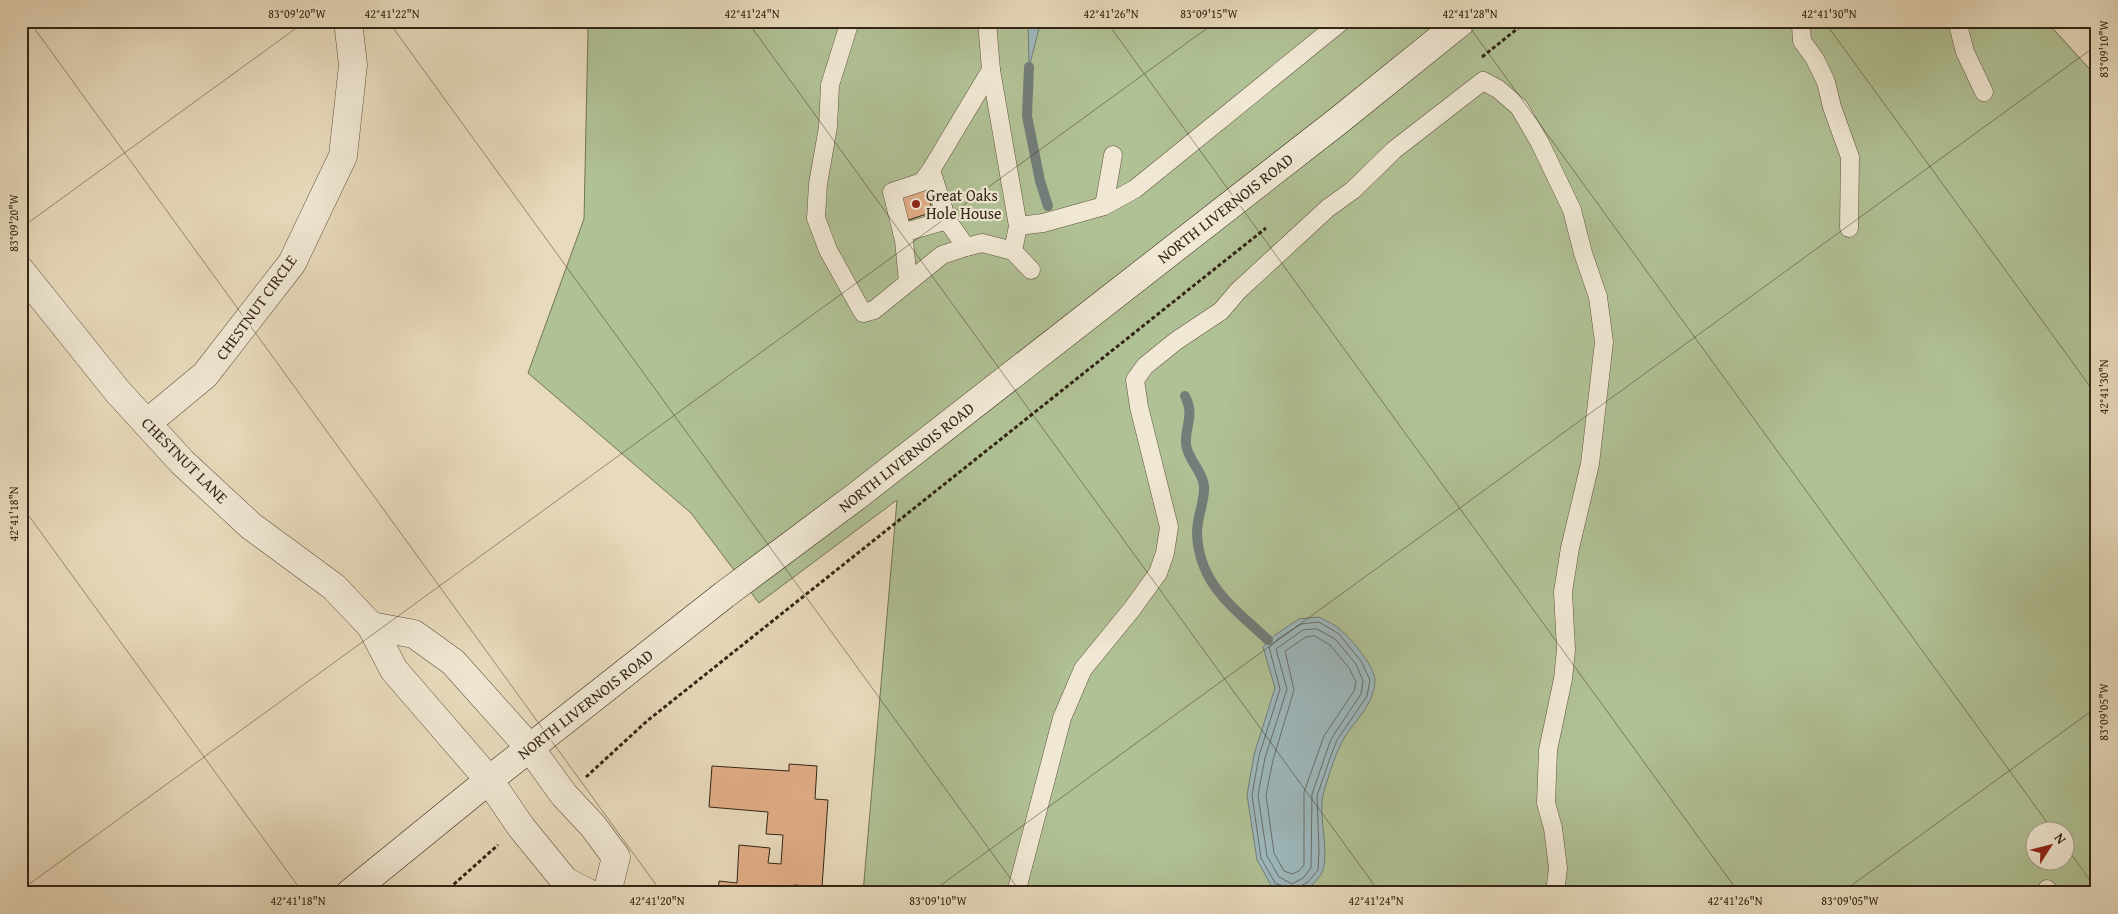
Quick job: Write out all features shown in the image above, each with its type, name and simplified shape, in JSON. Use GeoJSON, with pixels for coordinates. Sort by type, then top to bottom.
{"type":"FeatureCollection","features":[{"type":"Feature","properties":{"kind":"street","name":"CHESTNUT CIRCLE"},"geometry":{"type":"LineString","coordinates":[[147,423],[205,375],[292,263],[343,156],[353,65],[348,21]]}},
{"type":"Feature","properties":{"kind":"street","name":"NORTH LIVERNOIS ROAD"},"geometry":{"type":"LineString","coordinates":[[350,893],[489,780],[724,595],[866,489],[1338,121],[1462,21]]}},
{"type":"Feature","properties":{"kind":"street","name":"CHESTNUT LANE"},"geometry":{"type":"LineString","coordinates":[[21,271],[118,392],[182,462],[251,526],[334,587],[371,626],[394,670],[489,780],[521,827],[565,881],[588,893]]}},
{"type":"Feature","properties":{"kind":"street"},"geometry":{"type":"LineString","coordinates":[[371,626],[414,634],[453,662],[530,748],[564,795],[593,826],[616,857],[607,893]]}},
{"type":"Feature","properties":{"kind":"lane"},"geometry":{"type":"LineString","coordinates":[[850,21],[830,85],[828,128],[818,184],[816,218],[828,250],[863,313],[874,310],[942,255],[966,247],[982,244],[1012,250],[1031,270]]}},
{"type":"Feature","properties":{"kind":"lane"},"geometry":{"type":"LineString","coordinates":[[987,21],[991,70],[1018,226],[1012,250]]}},
{"type":"Feature","properties":{"kind":"lane"},"geometry":{"type":"LineString","coordinates":[[1018,226],[1043,223],[1104,206],[1135,189],[1342,21]]}},
{"type":"Feature","properties":{"kind":"lane"},"geometry":{"type":"LineString","coordinates":[[1806,21],[1801,26],[1802,41],[1815,59],[1826,82],[1832,108],[1850,157],[1849,228]]}},
{"type":"Feature","properties":{"kind":"lane"},"geometry":{"type":"LineString","coordinates":[[1956,21],[1965,52],[1984,92]]}},
{"type":"Feature","properties":{"kind":"lane"},"geometry":{"type":"LineString","coordinates":[[908,282],[902,233],[892,192],[922,182],[991,70]]}},
{"type":"Feature","properties":{"kind":"lane"},"geometry":{"type":"LineString","coordinates":[[1016,893],[1062,718],[1082,669],[1132,609],[1153,580],[1158,573],[1165,553],[1169,527],[1138,407],[1135,380],[1145,366],[1221,311],[1238,291],[1328,208],[1352,190],[1394,150],[1483,81],[1498,89],[1519,107],[1540,143],[1572,210],[1598,297],[1604,342],[1590,464],[1570,548],[1562,592],[1566,650],[1563,679],[1548,750],[1546,803],[1553,828],[1558,868],[1555,893]]}},
{"type":"Feature","properties":{"kind":"lane"},"geometry":{"type":"LineString","coordinates":[[1104,206],[1113,155]]}},
{"type":"Feature","properties":{"kind":"lane"},"geometry":{"type":"LineString","coordinates":[[931,170],[947,220],[966,247]]}},
{"type":"Feature","properties":{"kind":"lane"},"geometry":{"type":"LineString","coordinates":[[902,233],[947,220]]}},
{"type":"Feature","properties":{"kind":"path"},"geometry":{"type":"LineString","coordinates":[[1480,58],[1526,21]]}},
{"type":"Feature","properties":{"kind":"path"},"geometry":{"type":"LineString","coordinates":[[564,795],[597,769],[647,721],[1269,226]]}},
{"type":"Feature","properties":{"kind":"path"},"geometry":{"type":"LineString","coordinates":[[444,893],[521,827]]}},
{"type":"Feature","properties":{"kind":"green space"},"geometry":{"type":"Polygon","coordinates":[[[586,21],[2046,21],[2097,77],[2097,893],[863,893],[897,500],[759,603],[691,513],[528,373],[584,219],[588,30],[586,21]]]}},
{"type":"Feature","properties":{"kind":"water"},"geometry":{"type":"Polygon","coordinates":[[[1028,21],[1041,21],[1029,67],[1028,21]]]}},
{"type":"Feature","properties":{"kind":"water"},"geometry":{"type":"Polygon","coordinates":[[[1319,617],[1337,627],[1351,641],[1367,661],[1375,681],[1371,699],[1345,736],[1338,750],[1323,795],[1324,867],[1316,881],[1310,886],[1305,890],[1293,892],[1272,887],[1257,860],[1247,795],[1254,755],[1275,688],[1263,647],[1275,635],[1299,619],[1319,617]]]}},
{"type":"Feature","properties":{"kind":"building","name":"Great Oaks Hole House"},"geometry":{"type":"Polygon","coordinates":[[[925,187],[933,212],[908,220],[900,195],[925,187]]]}},
{"type":"Feature","properties":{"kind":"building"},"geometry":{"type":"Polygon","coordinates":[[[789,764],[817,766],[815,799],[828,800],[822,887],[794,885],[793,893],[718,893],[719,881],[737,883],[739,845],[770,848],[768,863],[781,864],[783,835],[766,834],[768,812],[709,807],[712,766],[789,771],[789,764]]]}},
{"type":"Feature","properties":{"kind":"waterway"},"geometry":{"type":"LineString","coordinates":[[1029,67],[1027,116],[1040,181],[1048,206]]}},
{"type":"Feature","properties":{"kind":"waterway"},"geometry":{"type":"LineString","coordinates":[[1185,396],[1189,409],[1186,437],[1187,449],[1201,475],[1204,486],[1197,532],[1199,550],[1204,566],[1220,594],[1268,640]]}},
{"type":"Feature","properties":{"kind":"place","name":"Great Oaks Hole House"},"geometry":{"type":"Point","coordinates":[916,204]}}]}
